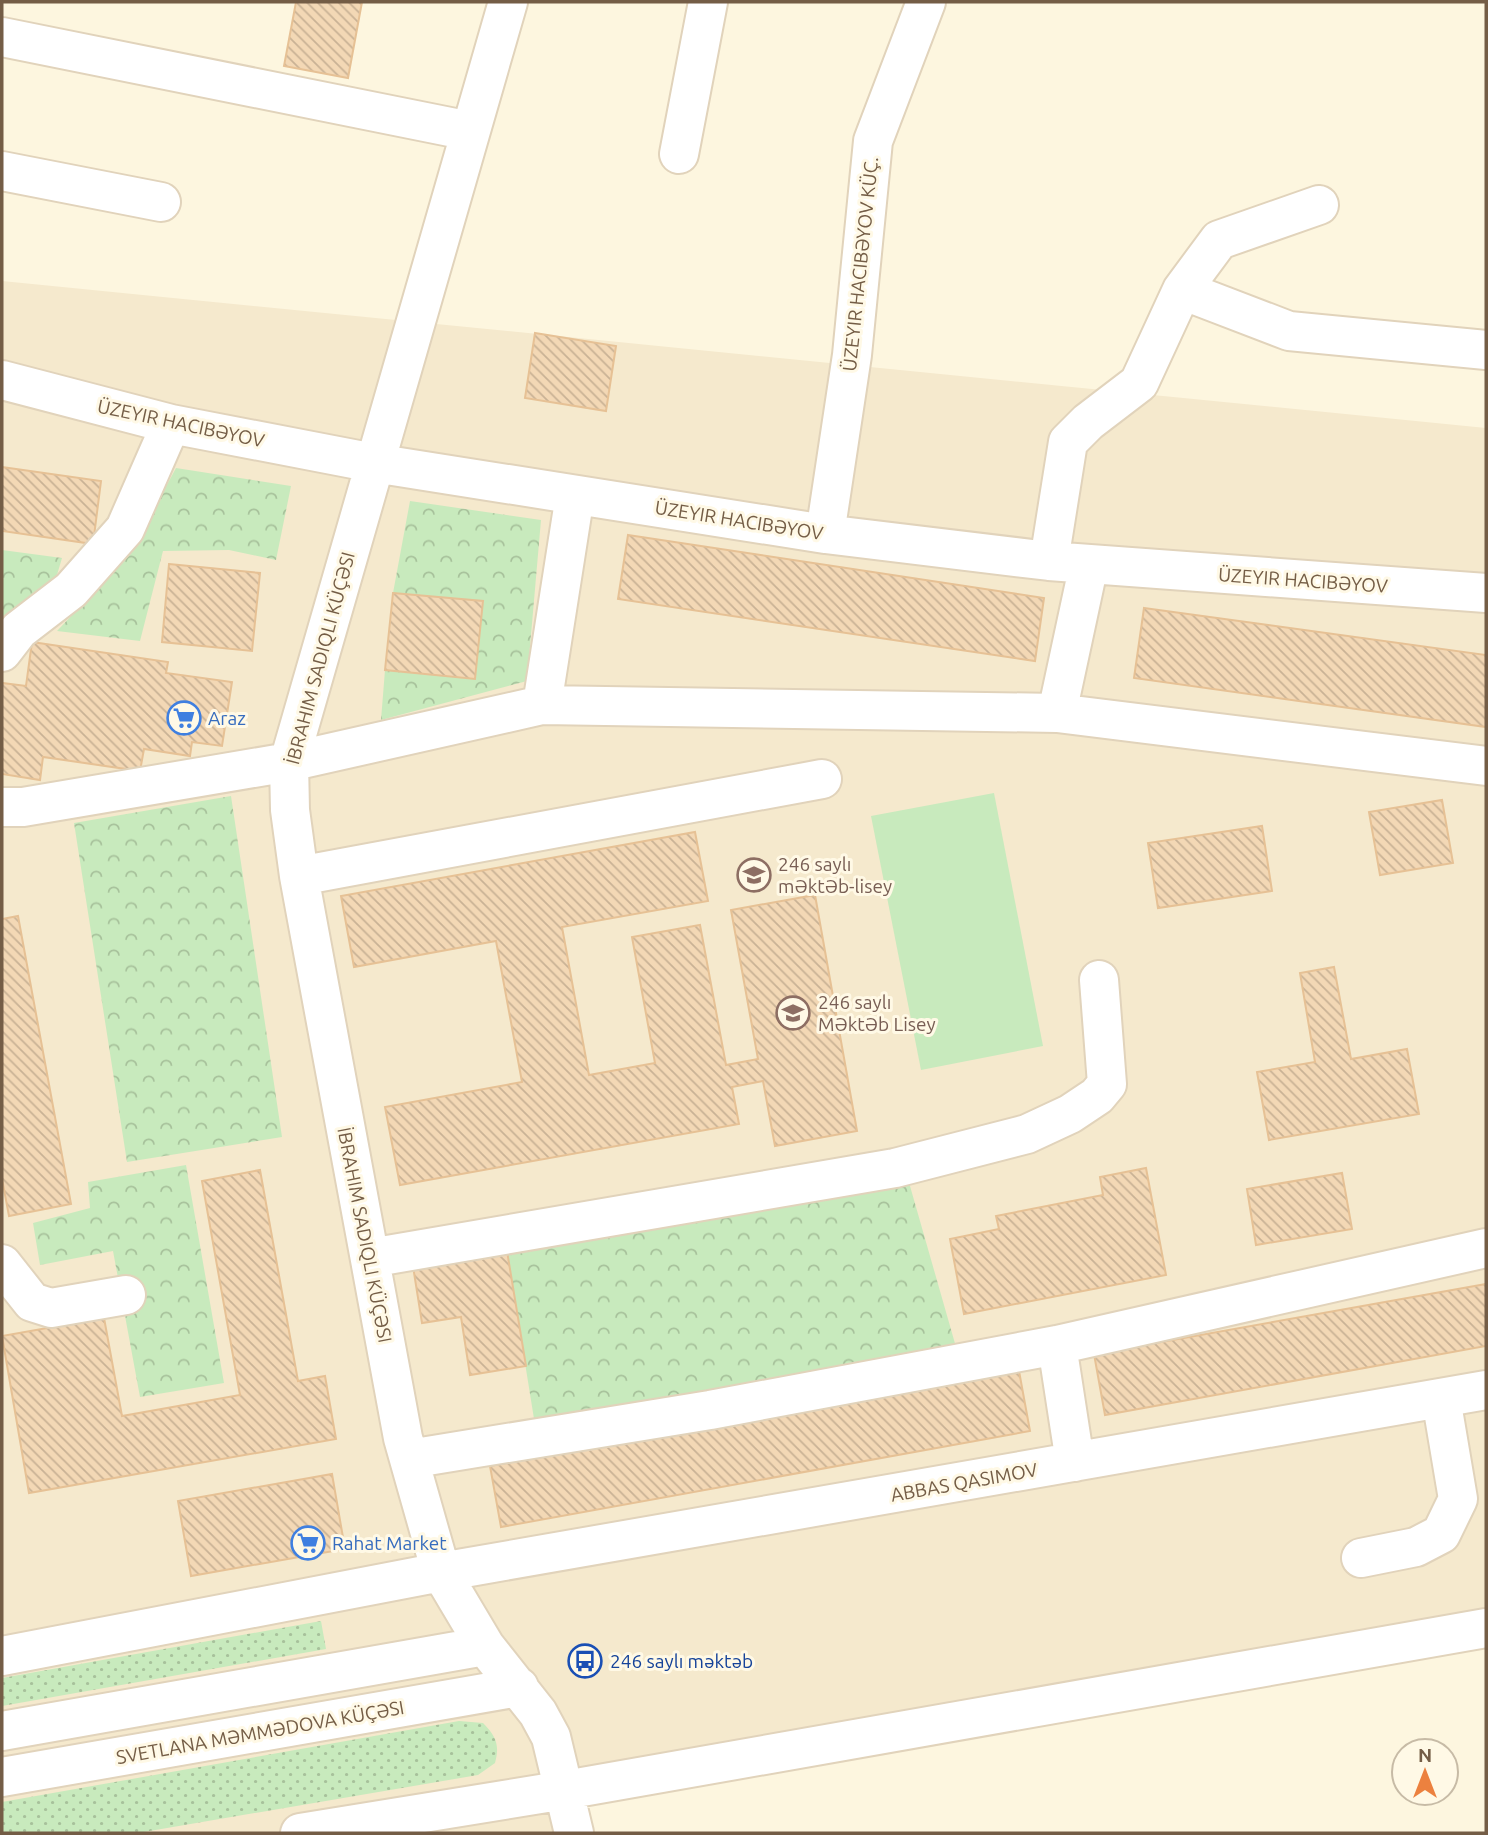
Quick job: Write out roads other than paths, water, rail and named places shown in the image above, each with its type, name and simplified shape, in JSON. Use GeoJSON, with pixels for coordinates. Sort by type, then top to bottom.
{"type":"FeatureCollection","features":[{"type":"Feature","properties":{"kind":"street"},"geometry":{"type":"LineString","coordinates":[[508,2],[289,762],[290,810],[299,876],[409,1459],[441,1572],[485,1646],[519,1687],[551,1737],[574,1833]]}},
{"type":"Feature","properties":{"kind":"street"},"geometry":{"type":"LineString","coordinates":[[679,154],[708,2]]}},
{"type":"Feature","properties":{"kind":"street"},"geometry":{"type":"LineString","coordinates":[[825,534],[852,355],[873,141],[926,2]]}},
{"type":"Feature","properties":{"kind":"street"},"geometry":{"type":"LineString","coordinates":[[2,37],[470,131]]}},
{"type":"Feature","properties":{"kind":"street"},"geometry":{"type":"LineString","coordinates":[[2,172],[161,202]]}},
{"type":"Feature","properties":{"kind":"street"},"geometry":{"type":"LineString","coordinates":[[1049,561],[1068,442],[1088,422],[1139,383],[1182,290],[1219,240],[1319,205]]}},
{"type":"Feature","properties":{"kind":"street"},"geometry":{"type":"LineString","coordinates":[[1182,290],[1289,331],[1486,350]]}},
{"type":"Feature","properties":{"kind":"street"},"geometry":{"type":"LineString","coordinates":[[2,380],[171,424],[374,463],[825,534],[1049,561],[1486,593]]}},
{"type":"Feature","properties":{"kind":"street"},"geometry":{"type":"LineString","coordinates":[[2,652],[19,630],[71,590],[125,529],[171,424]]}},
{"type":"Feature","properties":{"kind":"street"},"geometry":{"type":"LineString","coordinates":[[542,705],[575,495]]}},
{"type":"Feature","properties":{"kind":"street"},"geometry":{"type":"LineString","coordinates":[[1057,713],[1088,564]]}},
{"type":"Feature","properties":{"kind":"street"},"geometry":{"type":"LineString","coordinates":[[2,807],[23,807],[289,762],[542,705],[1057,713],[1486,766]]}},
{"type":"Feature","properties":{"kind":"street"},"geometry":{"type":"LineString","coordinates":[[299,876],[822,779]]}},
{"type":"Feature","properties":{"kind":"street"},"geometry":{"type":"LineString","coordinates":[[370,1258],[895,1168],[1027,1134],[1070,1114],[1097,1096],[1107,1084],[1099,980]]}},
{"type":"Feature","properties":{"kind":"street"},"geometry":{"type":"LineString","coordinates":[[409,1459],[710,1410],[1056,1345],[1486,1248]]}},
{"type":"Feature","properties":{"kind":"street"},"geometry":{"type":"LineString","coordinates":[[2,1264],[32,1302],[51,1308],[126,1295]]}},
{"type":"Feature","properties":{"kind":"street"},"geometry":{"type":"LineString","coordinates":[[1056,1345],[1075,1462]]}},
{"type":"Feature","properties":{"kind":"street"},"geometry":{"type":"LineString","coordinates":[[2,1656],[441,1572],[1486,1390]]}},
{"type":"Feature","properties":{"kind":"street"},"geometry":{"type":"LineString","coordinates":[[1361,1558],[1416,1547],[1441,1534],[1458,1499],[1441,1398]]}},
{"type":"Feature","properties":{"kind":"street"},"geometry":{"type":"LineString","coordinates":[[300,1833],[565,1790],[1486,1628]]}},
{"type":"Feature","properties":{"kind":"street"},"geometry":{"type":"LineString","coordinates":[[2,1731],[485,1646]]}},
{"type":"Feature","properties":{"kind":"street","name":"SVETLANA MƏMMƏDOVA KÜÇƏSI"},"geometry":{"type":"LineString","coordinates":[[2,1777],[519,1687]]}},
{"type":"Feature","properties":{"kind":"place","name":"Araz"},"geometry":{"type":"Point","coordinates":[184,718]}},
{"type":"Feature","properties":{"kind":"place","name":"246 saylı məktəb-lisey"},"geometry":{"type":"Point","coordinates":[754,875]}},
{"type":"Feature","properties":{"kind":"place","name":"246 saylı Məktəb Lisey"},"geometry":{"type":"Point","coordinates":[793,1013]}},
{"type":"Feature","properties":{"kind":"place","name":"Rahat Market"},"geometry":{"type":"Point","coordinates":[308,1543]}},
{"type":"Feature","properties":{"kind":"place","name":"246 saylı mәktәb"},"geometry":{"type":"Point","coordinates":[585,1661]}}]}
